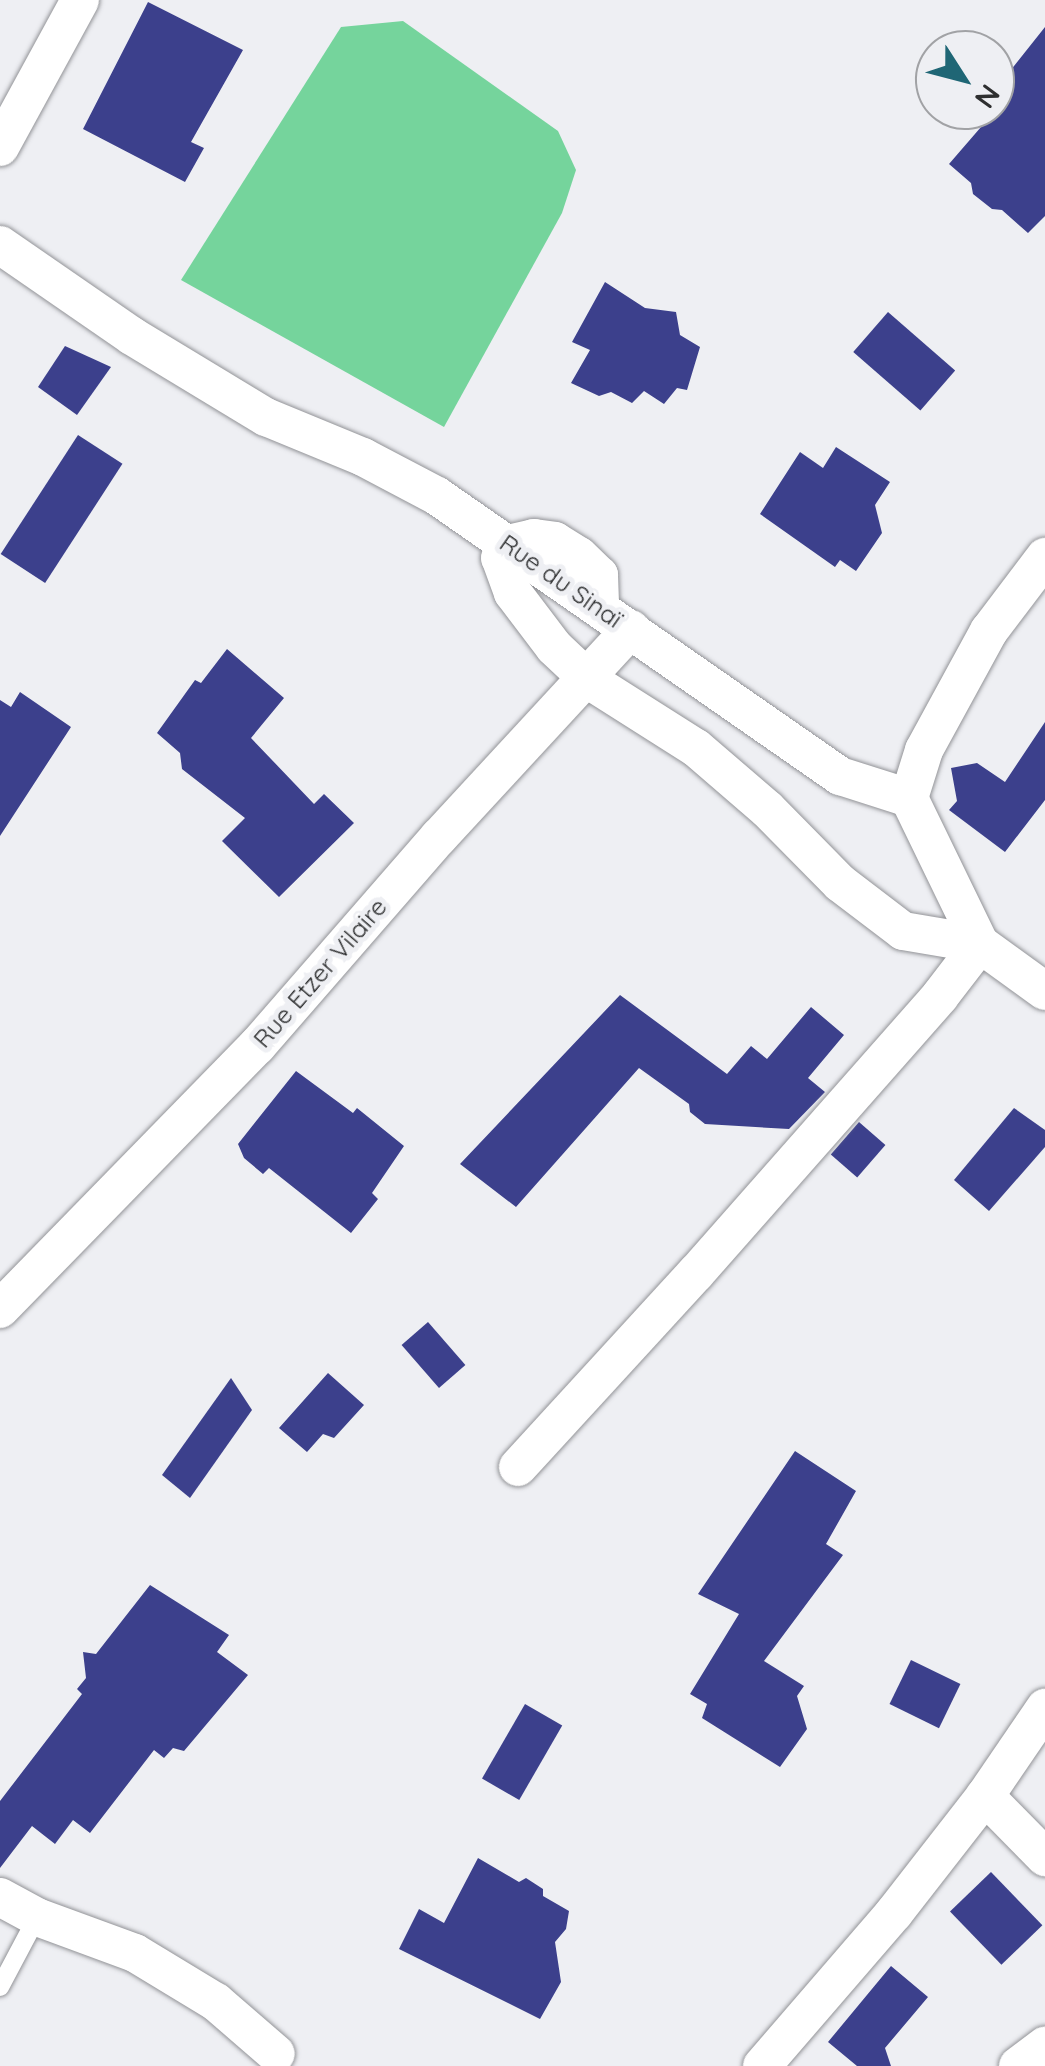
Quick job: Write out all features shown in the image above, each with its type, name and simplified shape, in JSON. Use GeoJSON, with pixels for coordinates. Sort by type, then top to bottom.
{"type":"FeatureCollection","features":[{"type":"Feature","properties":{"kind":"street"},"geometry":{"type":"LineString","coordinates":[[0,146],[80,0]]}},
{"type":"Feature","properties":{"kind":"street","name":"Rue du Sinaï"},"geometry":{"type":"LineString","coordinates":[[0,245],[132,336],[266,417],[363,457],[438,496],[563,587],[631,629],[840,776],[909,798]]}},
{"type":"Feature","properties":{"kind":"street"},"geometry":{"type":"LineString","coordinates":[[508,544],[500,558],[513,593],[554,646],[589,680],[696,748],[767,809],[840,883],[903,931],[980,944],[1045,991]]}},
{"type":"Feature","properties":{"kind":"street"},"geometry":{"type":"LineString","coordinates":[[980,944],[909,798],[924,750],[990,631],[1045,557]]}},
{"type":"Feature","properties":{"kind":"street","name":"Rue Etzer Vilaire"},"geometry":{"type":"LineString","coordinates":[[0,1309],[257,1046],[548,716],[589,680],[631,629]]}},
{"type":"Feature","properties":{"kind":"street"},"geometry":{"type":"LineString","coordinates":[[518,1467],[696,1273],[940,996],[980,944]]}},
{"type":"Feature","properties":{"kind":"street"},"geometry":{"type":"LineString","coordinates":[[762,2066],[894,1913],[985,1796],[1045,1708]]}},
{"type":"Feature","properties":{"kind":"street"},"geometry":{"type":"LineString","coordinates":[[985,1796],[1045,1858]]}},
{"type":"Feature","properties":{"kind":"street"},"geometry":{"type":"LineString","coordinates":[[0,1897],[37,1917],[135,1953],[216,2002],[276,2054]]}},
{"type":"Feature","properties":{"kind":"street"},"geometry":{"type":"LineString","coordinates":[[1018,2066],[1045,2046]]}},
{"type":"Feature","properties":{"kind":"lane"},"geometry":{"type":"LineString","coordinates":[[0,1986],[37,1917]]}},
{"type":"Feature","properties":{"kind":"green space"},"geometry":{"type":"Polygon","coordinates":[[[403,21],[558,131],[576,170],[562,213],[444,427],[181,280],[341,27],[403,21]]]}},
{"type":"Feature","properties":{"kind":"building"},"geometry":{"type":"Polygon","coordinates":[[[148,2],[243,50],[191,142],[204,148],[185,182],[83,129],[148,2]]]}},
{"type":"Feature","properties":{"kind":"building"},"geometry":{"type":"Polygon","coordinates":[[[1045,27],[1045,216],[1028,233],[1002,210],[992,209],[973,194],[971,183],[949,164],[978,130],[1015,130],[1015,65],[1045,27]]]}},
{"type":"Feature","properties":{"kind":"building"},"geometry":{"type":"Polygon","coordinates":[[[605,282],[645,308],[676,312],[680,335],[700,347],[687,390],[677,388],[664,404],[644,391],[632,403],[611,392],[599,396],[571,383],[590,350],[572,342],[605,282]]]}},
{"type":"Feature","properties":{"kind":"building"},"geometry":{"type":"Polygon","coordinates":[[[888,312],[955,370],[920,410],[853,352],[888,312]]]}},
{"type":"Feature","properties":{"kind":"building"},"geometry":{"type":"Polygon","coordinates":[[[65,346],[111,367],[77,415],[38,387],[65,346]]]}},
{"type":"Feature","properties":{"kind":"building"},"geometry":{"type":"Polygon","coordinates":[[[78,435],[122,464],[45,583],[1,554],[78,435]]]}},
{"type":"Feature","properties":{"kind":"building"},"geometry":{"type":"Polygon","coordinates":[[[836,447],[890,482],[875,505],[882,533],[856,571],[840,560],[835,567],[760,514],[800,452],[823,468],[836,447]]]}},
{"type":"Feature","properties":{"kind":"building"},"geometry":{"type":"Polygon","coordinates":[[[227,649],[284,698],[251,738],[314,804],[324,794],[354,823],[279,897],[222,841],[245,818],[182,769],[180,753],[157,733],[195,680],[201,683],[227,649]]]}},
{"type":"Feature","properties":{"kind":"building"},"geometry":{"type":"Polygon","coordinates":[[[20,692],[71,727],[0,836],[0,700],[11,707],[20,692]]]}},
{"type":"Feature","properties":{"kind":"building"},"geometry":{"type":"Polygon","coordinates":[[[1045,722],[1045,800],[1005,852],[949,810],[957,801],[951,768],[977,763],[1005,782],[1045,722]]]}},
{"type":"Feature","properties":{"kind":"building"},"geometry":{"type":"Polygon","coordinates":[[[620,995],[727,1074],[751,1046],[767,1059],[811,1007],[844,1035],[808,1078],[825,1092],[789,1129],[705,1124],[690,1112],[689,1104],[639,1068],[516,1207],[460,1164],[620,995]]]}},
{"type":"Feature","properties":{"kind":"building"},"geometry":{"type":"Polygon","coordinates":[[[296,1071],[353,1113],[357,1108],[404,1146],[372,1193],[378,1199],[351,1233],[269,1168],[263,1174],[244,1158],[238,1144],[296,1071]]]}},
{"type":"Feature","properties":{"kind":"building"},"geometry":{"type":"Polygon","coordinates":[[[1014,1108],[1045,1130],[1045,1147],[989,1211],[954,1180],[1014,1108]]]}},
{"type":"Feature","properties":{"kind":"building"},"geometry":{"type":"Polygon","coordinates":[[[859,1122],[885,1145],[857,1177],[831,1154],[859,1122]]]}},
{"type":"Feature","properties":{"kind":"building"},"geometry":{"type":"Polygon","coordinates":[[[428,1322],[465,1365],[439,1388],[402,1345],[428,1322]]]}},
{"type":"Feature","properties":{"kind":"building"},"geometry":{"type":"Polygon","coordinates":[[[328,1373],[364,1405],[334,1438],[323,1434],[307,1452],[279,1428],[328,1373]]]}},
{"type":"Feature","properties":{"kind":"building"},"geometry":{"type":"Polygon","coordinates":[[[231,1378],[252,1410],[190,1498],[162,1475],[231,1378]]]}},
{"type":"Feature","properties":{"kind":"building"},"geometry":{"type":"Polygon","coordinates":[[[795,1451],[856,1491],[826,1544],[843,1555],[764,1661],[804,1686],[797,1696],[807,1729],[780,1767],[702,1718],[707,1704],[690,1694],[739,1614],[698,1594],[795,1451]]]}},
{"type":"Feature","properties":{"kind":"building"},"geometry":{"type":"Polygon","coordinates":[[[150,1585],[229,1635],[217,1652],[248,1675],[184,1751],[173,1748],[164,1758],[154,1750],[90,1833],[73,1820],[55,1844],[32,1826],[0,1868],[0,1801],[82,1694],[77,1689],[86,1678],[83,1652],[96,1654],[150,1585]]]}},
{"type":"Feature","properties":{"kind":"building"},"geometry":{"type":"Polygon","coordinates":[[[911,1660],[960,1684],[939,1728],[890,1704],[911,1660]]]}},
{"type":"Feature","properties":{"kind":"building"},"geometry":{"type":"Polygon","coordinates":[[[525,1704],[562,1726],[519,1800],[482,1778],[525,1704]]]}},
{"type":"Feature","properties":{"kind":"building"},"geometry":{"type":"Polygon","coordinates":[[[478,1858],[519,1882],[526,1878],[543,1889],[543,1896],[569,1911],[566,1929],[555,1942],[561,1982],[540,2019],[399,1949],[419,1909],[444,1923],[478,1858]]]}},
{"type":"Feature","properties":{"kind":"building"},"geometry":{"type":"Polygon","coordinates":[[[991,1872],[1042,1925],[1001,1965],[950,1912],[991,1872]]]}},
{"type":"Feature","properties":{"kind":"building"},"geometry":{"type":"Polygon","coordinates":[[[891,1966],[928,1997],[885,2048],[891,2066],[857,2066],[828,2042],[891,1966]]]}}]}
